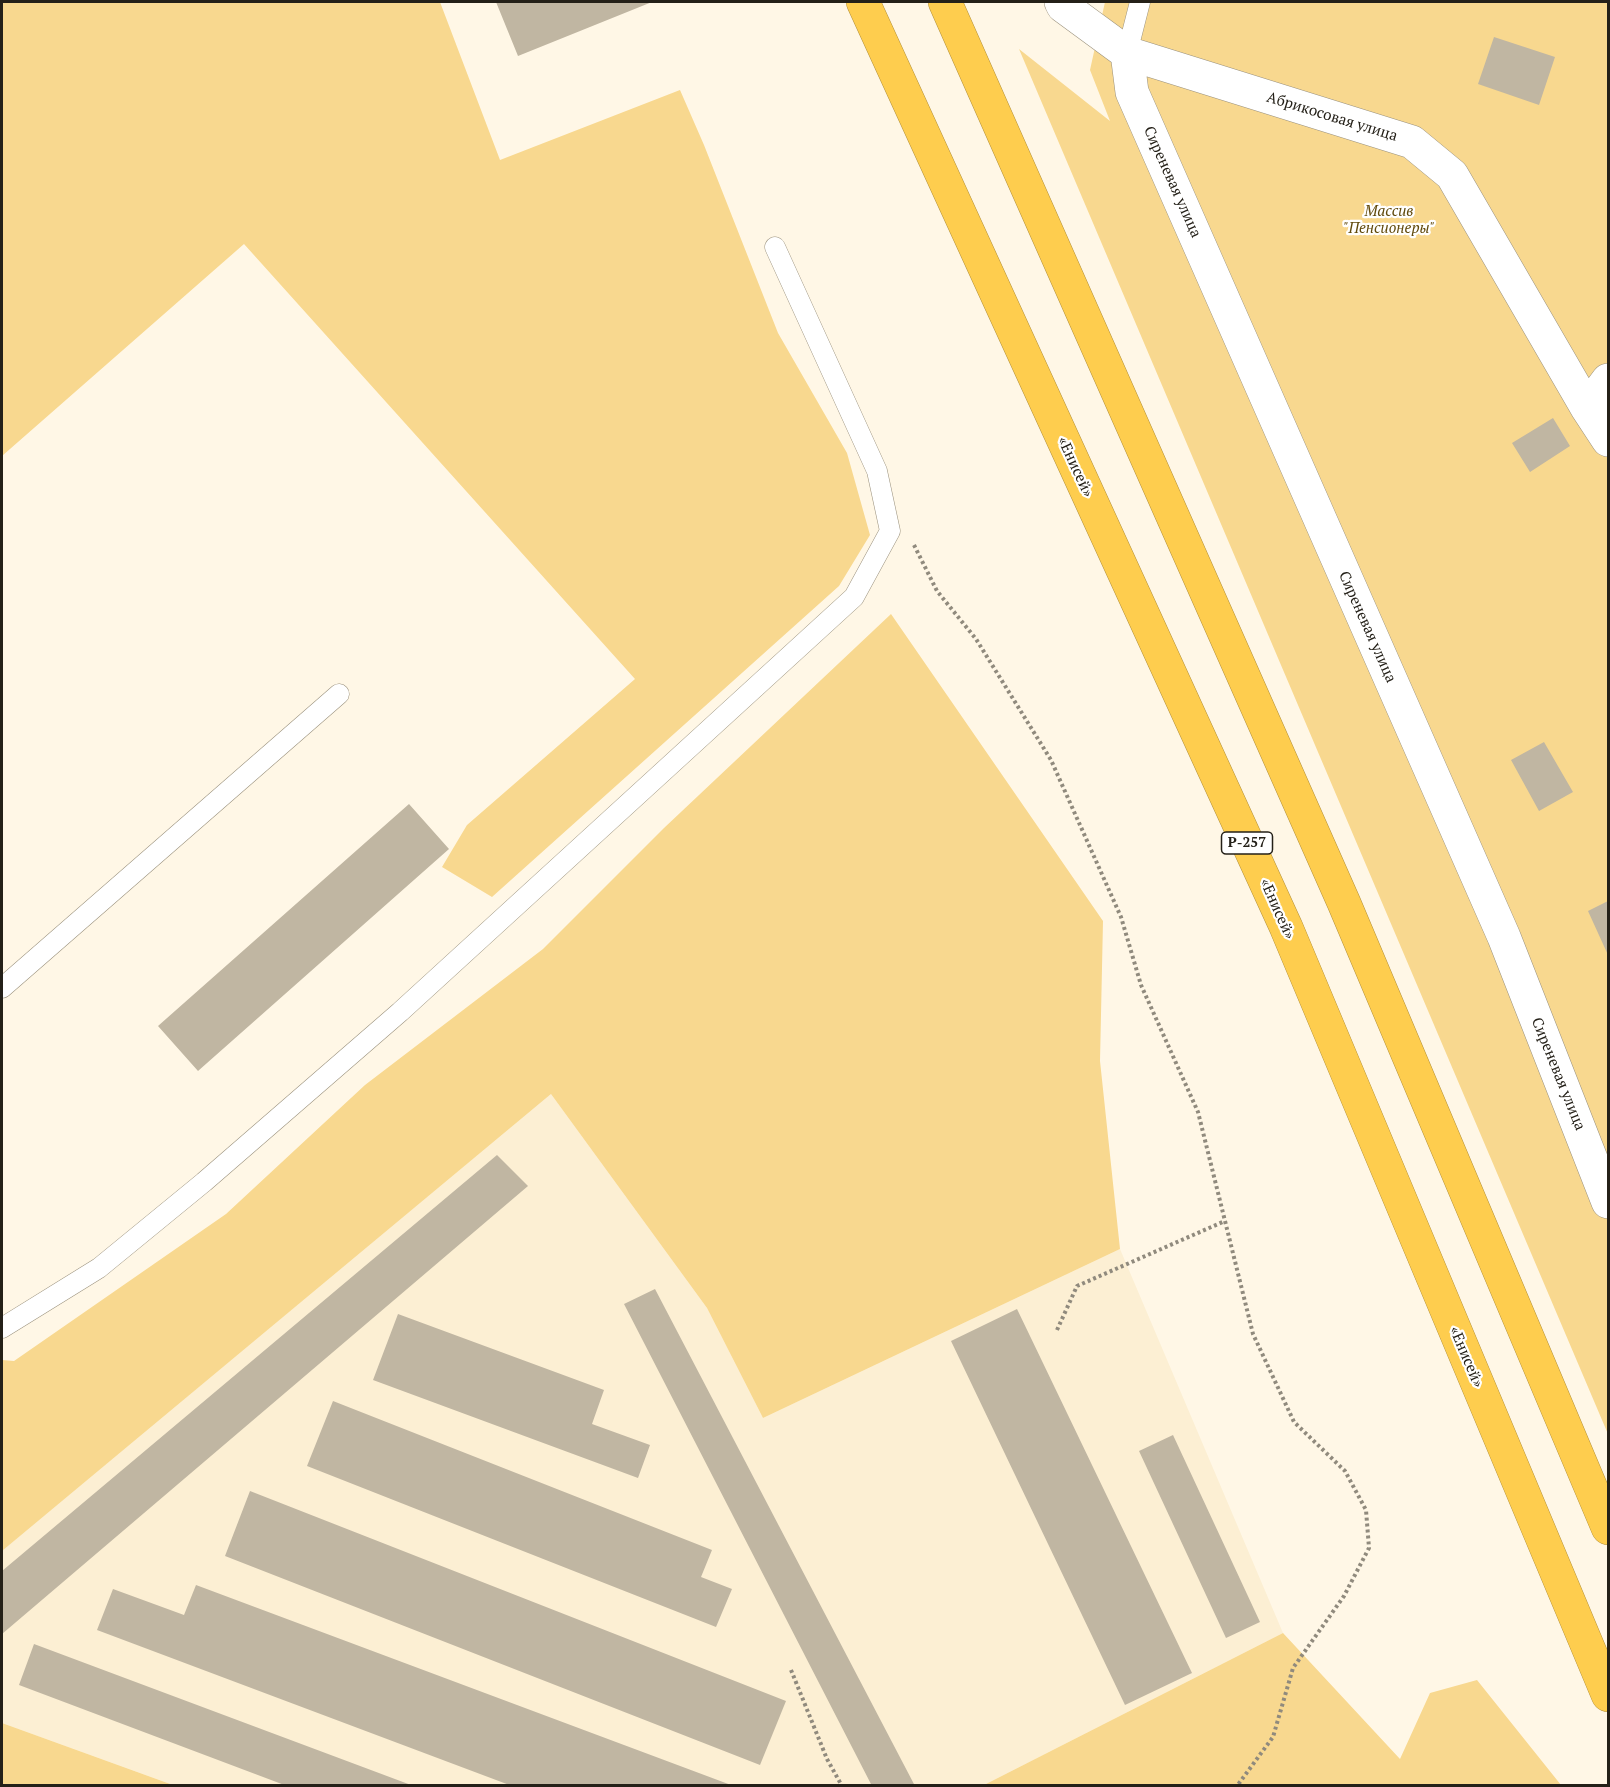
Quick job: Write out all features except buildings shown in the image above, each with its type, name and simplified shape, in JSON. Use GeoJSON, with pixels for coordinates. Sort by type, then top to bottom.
{"type":"FeatureCollection","features":[{"type":"Feature","properties":{"kind":"highway","name":"«Енисей»"},"geometry":{"type":"LineString","coordinates":[[863,2],[1286,927],[1608,1695]]}},
{"type":"Feature","properties":{"kind":"highway"},"geometry":{"type":"LineString","coordinates":[[945,2],[1344,903],[1608,1528]]}},
{"type":"Feature","properties":{"kind":"street","name":"Абрикосовая улица"},"geometry":{"type":"LineString","coordinates":[[1061,2],[1127,53],[1412,142],[1452,175],[1587,408],[1608,440]]}},
{"type":"Feature","properties":{"kind":"street","name":"Сиреневая улица"},"geometry":{"type":"LineString","coordinates":[[1127,53],[1132,92],[1504,937],[1608,1202]]}},
{"type":"Feature","properties":{"kind":"street"},"geometry":{"type":"LineString","coordinates":[[1587,408],[1608,380]]}},
{"type":"Feature","properties":{"kind":"lane"},"geometry":{"type":"LineString","coordinates":[[1127,53],[1140,2]]}},
{"type":"Feature","properties":{"kind":"lane"},"geometry":{"type":"LineString","coordinates":[[2,1328],[99,1268],[222,1166],[400,1012],[854,597],[890,531],[882,491],[877,471],[776,248]]}},
{"type":"Feature","properties":{"kind":"lane"},"geometry":{"type":"LineString","coordinates":[[2,988],[339,694]]}},
{"type":"Feature","properties":{"kind":"path"},"geometry":{"type":"LineString","coordinates":[[912,541],[937,591],[976,639],[1051,760],[1121,917],[1141,985],[1198,1112],[1253,1334],[1294,1422],[1345,1471],[1366,1510],[1369,1548],[1344,1596],[1293,1668],[1273,1737],[1237,1785]]}},
{"type":"Feature","properties":{"kind":"path"},"geometry":{"type":"LineString","coordinates":[[1057,1330],[1077,1286],[1225,1221]]}},
{"type":"Feature","properties":{"kind":"path"},"geometry":{"type":"LineString","coordinates":[[791,1670],[827,1760],[842,1785]]}},
{"type":"Feature","properties":{"kind":"shaded area"},"geometry":{"type":"Polygon","coordinates":[[[551,1094],[707,1308],[763,1418],[1120,1249],[1283,1633],[984,1785],[173,1785],[2,1723],[2,1551],[551,1094]]]}},
{"type":"Feature","properties":{"kind":"green space"},"geometry":{"type":"Polygon","coordinates":[[[2,2],[440,2],[500,160],[680,90],[778,333],[847,453],[870,535],[839,586],[492,897],[442,867],[467,825],[635,679],[244,244],[2,456],[2,2]]]}},
{"type":"Feature","properties":{"kind":"green space","name":"Массив \"Пенсионеры\""},"geometry":{"type":"Polygon","coordinates":[[[1105,2],[1608,2],[1608,1434],[1019,49],[1110,121],[1090,70],[1105,2]]]}},
{"type":"Feature","properties":{"kind":"green space"},"geometry":{"type":"Polygon","coordinates":[[[891,614],[1103,921],[1100,1061],[1120,1249],[763,1418],[707,1308],[551,1094],[2,1551],[2,1360],[14,1361],[226,1214],[365,1085],[543,949],[664,828],[891,614]]]}},
{"type":"Feature","properties":{"kind":"green space"},"geometry":{"type":"Polygon","coordinates":[[[1283,1633],[1400,1759],[1430,1693],[1477,1680],[1561,1785],[984,1785],[1283,1633]]]}},
{"type":"Feature","properties":{"kind":"green space"},"geometry":{"type":"Polygon","coordinates":[[[2,1723],[173,1785],[2,1785],[2,1723]]]}}]}
